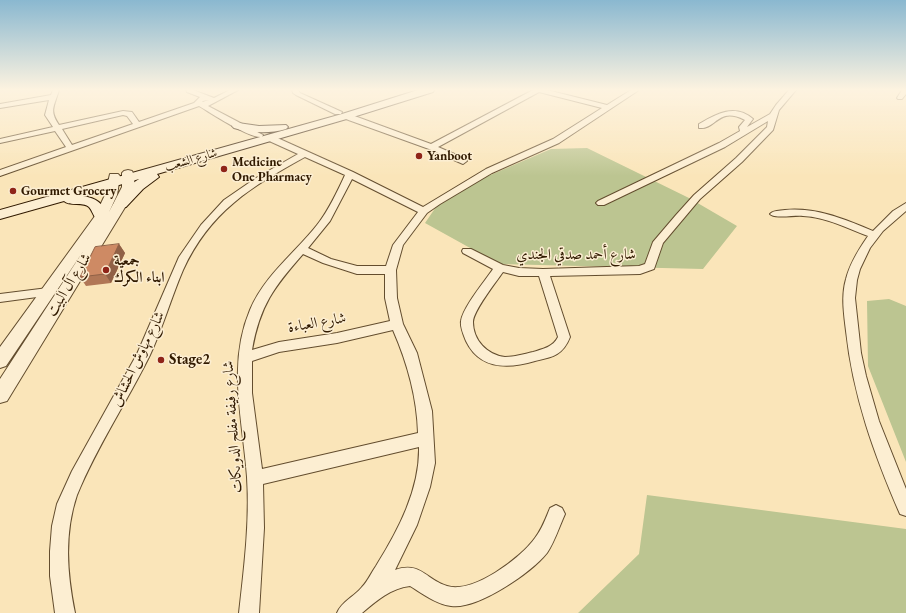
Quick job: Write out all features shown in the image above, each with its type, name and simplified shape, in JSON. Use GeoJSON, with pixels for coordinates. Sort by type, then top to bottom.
{"type":"FeatureCollection","features":[{"type":"Feature","properties":{"kind":"main road","name":"شارع الشعب"},"geometry":{"type":"LineString","coordinates":[[0,216],[223,146],[265,136],[289,126],[322,119]]}},
{"type":"Feature","properties":{"kind":"main road","name":"شارع الشعب"},"geometry":{"type":"LineString","coordinates":[[0,208],[184,162],[326,119]]}},
{"type":"Feature","properties":{"kind":"main road"},"geometry":{"type":"LineString","coordinates":[[223,146],[235,136],[239,126],[259,129],[289,126]]}},
{"type":"Feature","properties":{"kind":"main road"},"geometry":{"type":"LineString","coordinates":[[121,204],[146,180],[184,162]]}},
{"type":"Feature","properties":{"kind":"main road"},"geometry":{"type":"LineString","coordinates":[[45,203],[74,200],[90,201],[97,206],[101,216]]}},
{"type":"Feature","properties":{"kind":"street"},"geometry":{"type":"LineString","coordinates":[[51,119],[70,148]]}},
{"type":"Feature","properties":{"kind":"street"},"geometry":{"type":"LineString","coordinates":[[0,141],[99,119]]}},
{"type":"Feature","properties":{"kind":"street"},"geometry":{"type":"LineString","coordinates":[[133,119],[137,124]]}},
{"type":"Feature","properties":{"kind":"street"},"geometry":{"type":"LineString","coordinates":[[0,173],[153,119]]}},
{"type":"Feature","properties":{"kind":"street"},"geometry":{"type":"LineString","coordinates":[[227,119],[239,126],[350,174],[424,211]]}},
{"type":"Feature","properties":{"kind":"street"},"geometry":{"type":"LineString","coordinates":[[355,119],[432,147],[463,161]]}},
{"type":"Feature","properties":{"kind":"street"},"geometry":{"type":"LineString","coordinates":[[432,147],[485,119]]}},
{"type":"Feature","properties":{"kind":"street"},"geometry":{"type":"LineString","coordinates":[[369,594],[391,559],[408,525],[422,487],[427,463],[425,411],[410,353],[397,324],[391,298],[390,270],[398,246],[424,211],[449,194],[489,171],[556,141],[592,119]]}},
{"type":"Feature","properties":{"kind":"street"},"geometry":{"type":"LineString","coordinates":[[702,126],[714,119]]}},
{"type":"Feature","properties":{"kind":"street"},"geometry":{"type":"LineString","coordinates":[[745,132],[743,126],[749,119]]}},
{"type":"Feature","properties":{"kind":"street"},"geometry":{"type":"LineString","coordinates":[[601,203],[745,132],[767,119]]}},
{"type":"Feature","properties":{"kind":"street","name":"شارع أحمد صدقي الجندي"},"geometry":{"type":"LineString","coordinates":[[467,251],[500,268],[519,272],[543,273],[647,269],[651,264],[654,250],[665,233],[697,197],[739,160],[770,128],[773,122],[772,119]]}},
{"type":"Feature","properties":{"kind":"street","name":"شارع مهاوش الحشاش"},"geometry":{"type":"LineString","coordinates":[[65,613],[58,569],[59,539],[67,501],[85,461],[144,354],[177,274],[192,245],[217,212],[232,198],[256,181],[304,154]]}},
{"type":"Feature","properties":{"kind":"street","name":"شارع رفيفة مفلح الدويكات"},"geometry":{"type":"LineString","coordinates":[[249,613],[255,540],[255,478],[246,409],[244,359],[249,328],[256,309],[265,293],[322,225],[336,203],[350,174]]}},
{"type":"Feature","properties":{"kind":"street","name":"شارع آل البيت"},"geometry":{"type":"LineString","coordinates":[[0,360],[101,216],[121,178],[128,187],[121,204],[0,395]]}},
{"type":"Feature","properties":{"kind":"street"},"geometry":{"type":"LineString","coordinates":[[906,206],[890,218],[874,235],[856,266],[851,281],[849,302],[858,374],[866,405],[879,443],[906,508]]}},
{"type":"Feature","properties":{"kind":"street"},"geometry":{"type":"LineString","coordinates":[[775,214],[793,211],[812,212],[838,220],[874,235]]}},
{"type":"Feature","properties":{"kind":"street"},"geometry":{"type":"LineString","coordinates":[[301,250],[327,261],[357,270],[390,270]]}},
{"type":"Feature","properties":{"kind":"street"},"geometry":{"type":"LineString","coordinates":[[500,268],[469,313],[467,326],[476,348],[486,356],[506,362],[548,353],[556,349],[564,338],[543,273]]}},
{"type":"Feature","properties":{"kind":"street"},"geometry":{"type":"LineString","coordinates":[[0,298],[48,292]]}},
{"type":"Feature","properties":{"kind":"street","name":"شارع العباءة"},"geometry":{"type":"LineString","coordinates":[[244,359],[266,349],[278,346],[338,338],[397,324]]}},
{"type":"Feature","properties":{"kind":"street"},"geometry":{"type":"LineString","coordinates":[[0,360],[24,357]]}},
{"type":"Feature","properties":{"kind":"street"},"geometry":{"type":"LineString","coordinates":[[255,478],[427,438]]}},
{"type":"Feature","properties":{"kind":"street"},"geometry":{"type":"LineString","coordinates":[[348,613],[369,594],[397,578],[412,576],[444,596],[454,597],[470,595],[497,581],[537,551],[544,542],[556,514]]}},
{"type":"Feature","properties":{"kind":"green space"},"geometry":{"type":"Polygon","coordinates":[[[587,148],[689,198],[737,226],[703,269],[499,264],[425,223],[436,207],[474,182],[551,149],[587,148]]]}},
{"type":"Feature","properties":{"kind":"green space"},"geometry":{"type":"Polygon","coordinates":[[[889,299],[906,306],[906,462],[868,366],[867,301],[889,299]]]}},
{"type":"Feature","properties":{"kind":"green space"},"geometry":{"type":"Polygon","coordinates":[[[647,495],[906,529],[906,613],[578,613],[639,554],[647,495]]]}},
{"type":"Feature","properties":{"kind":"building"},"geometry":{"type":"Polygon","coordinates":[[[119,244],[105,274],[80,277],[95,247],[119,244]]]}},
{"type":"Feature","properties":{"kind":"place","name":"Yanboot"},"geometry":{"type":"Point","coordinates":[419,156]}},
{"type":"Feature","properties":{"kind":"place","name":"Medicine One Pharmacy"},"geometry":{"type":"Point","coordinates":[224,169]}},
{"type":"Feature","properties":{"kind":"place","name":"Gourmet Grocery"},"geometry":{"type":"Point","coordinates":[13,191]}},
{"type":"Feature","properties":{"kind":"place","name":"جمعية ابناء الكرك"},"geometry":{"type":"Point","coordinates":[106,270]}},
{"type":"Feature","properties":{"kind":"place","name":"Stage2"},"geometry":{"type":"Point","coordinates":[161,360]}}]}
